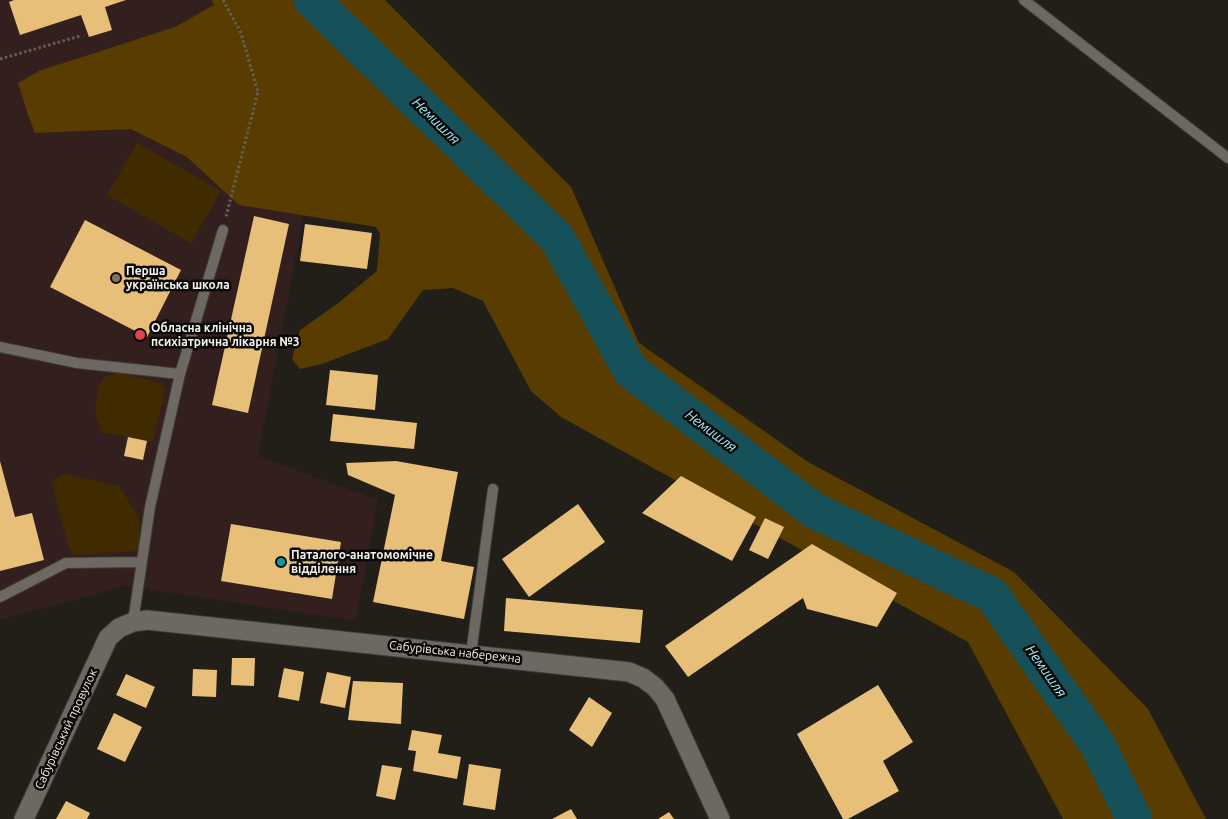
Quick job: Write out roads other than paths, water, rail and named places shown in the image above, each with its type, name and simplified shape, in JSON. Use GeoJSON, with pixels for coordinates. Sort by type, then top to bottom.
{"type":"FeatureCollection","features":[{"type":"Feature","properties":{"kind":"street","name":"Сабурівська набережна"},"geometry":{"type":"LineString","coordinates":[[132,622],[147,620],[629,672],[643,678],[656,687],[664,699],[720,819]]}},
{"type":"Feature","properties":{"kind":"street","name":"Сабурівський провулок"},"geometry":{"type":"LineString","coordinates":[[24,819],[108,638],[119,628],[132,622]]}},
{"type":"Feature","properties":{"kind":"lane"},"geometry":{"type":"LineString","coordinates":[[1024,0],[1228,158]]}},
{"type":"Feature","properties":{"kind":"lane"},"geometry":{"type":"LineString","coordinates":[[132,622],[150,507],[180,374],[224,230]]}},
{"type":"Feature","properties":{"kind":"lane"},"geometry":{"type":"LineString","coordinates":[[0,347],[77,362],[180,374]]}},
{"type":"Feature","properties":{"kind":"lane"},"geometry":{"type":"LineString","coordinates":[[471,654],[493,489]]}},
{"type":"Feature","properties":{"kind":"lane"},"geometry":{"type":"LineString","coordinates":[[0,597],[66,563],[141,562]]}},
{"type":"Feature","properties":{"kind":"waterway","name":"Немишля"},"geometry":{"type":"LineString","coordinates":[[312,0],[557,238],[631,371],[815,511],[992,595],[1099,747],[1134,819]]}},
{"type":"Feature","properties":{"kind":"place","name":"Перша українська школа"},"geometry":{"type":"Point","coordinates":[116,278]}},
{"type":"Feature","properties":{"kind":"place","name":"Обласна клінічна психіатрична лікарня №3"},"geometry":{"type":"Point","coordinates":[140,335]}},
{"type":"Feature","properties":{"kind":"place","name":"Паталого-анатомомічне відділення"},"geometry":{"type":"Point","coordinates":[281,562]}}]}
